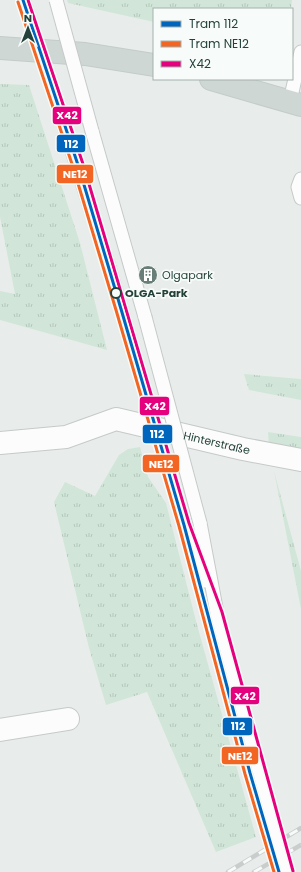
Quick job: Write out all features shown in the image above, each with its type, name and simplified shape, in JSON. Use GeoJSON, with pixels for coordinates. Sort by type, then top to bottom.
{"type":"FeatureCollection","features":[{"type":"Feature","properties":{"kind":"main road"},"geometry":{"type":"LineString","coordinates":[[0,48],[85,54],[153,65]]}},
{"type":"Feature","properties":{"kind":"main road"},"geometry":{"type":"LineString","coordinates":[[214,80],[295,103]]}},
{"type":"Feature","properties":{"kind":"street","name":"Hinterstraße"},"geometry":{"type":"LineString","coordinates":[[0,443],[66,437],[116,419],[243,449],[301,460]]}},
{"type":"Feature","properties":{"kind":"street"},"geometry":{"type":"LineString","coordinates":[[0,730],[68,719]]}},
{"type":"Feature","properties":{"kind":"lane"},"geometry":{"type":"LineString","coordinates":[[56,0],[145,317],[200,523],[217,612],[288,872]]}},
{"type":"Feature","properties":{"kind":"lane"},"geometry":{"type":"LineString","coordinates":[[24,1],[109,267],[184,525],[217,612]]}},
{"type":"Feature","properties":{"kind":"lane"},"geometry":{"type":"LineString","coordinates":[[295,103],[301,52]]}},
{"type":"Feature","properties":{"kind":"lane"},"geometry":{"type":"LineString","coordinates":[[301,180],[298,187],[301,198]]}},
{"type":"Feature","properties":{"kind":"green space"},"geometry":{"type":"Polygon","coordinates":[[[67,0],[292,0],[291,8],[153,8],[153,22],[68,3],[67,0]]]}},
{"type":"Feature","properties":{"kind":"green space"},"geometry":{"type":"Polygon","coordinates":[[[0,84],[29,85],[80,243],[107,350],[0,320],[0,291],[15,294],[0,217],[0,84]]]}},
{"type":"Feature","properties":{"kind":"green space"},"geometry":{"type":"Polygon","coordinates":[[[244,374],[301,379],[301,400],[249,390],[244,374]]]}},
{"type":"Feature","properties":{"kind":"green space"},"geometry":{"type":"Polygon","coordinates":[[[268,432],[301,437],[301,451],[269,446],[268,432]]]}},
{"type":"Feature","properties":{"kind":"green space"},"geometry":{"type":"Polygon","coordinates":[[[140,447],[148,477],[166,503],[196,621],[256,837],[216,852],[147,692],[106,705],[89,648],[54,502],[65,482],[95,496],[119,455],[128,449],[140,447]]]}},
{"type":"Feature","properties":{"kind":"green space"},"geometry":{"type":"Polygon","coordinates":[[[274,471],[301,571],[301,609],[274,471]]]}},
{"type":"Feature","properties":{"kind":"railway"},"geometry":{"type":"LineString","coordinates":[[228,872],[301,828]]}},
{"type":"Feature","properties":{"kind":"railway"},"geometry":{"type":"LineString","coordinates":[[254,872],[301,845]]}},
{"type":"Feature","properties":{"kind":"tram line","name":"112"},"geometry":{"type":"LineString","coordinates":[[23,0],[79,168],[121,309],[184,525],[250,773],[279,872]]}},
{"type":"Feature","properties":{"kind":"tram line","name":"NE12"},"geometry":{"type":"LineString","coordinates":[[18,2],[74,170],[116,310],[179,526],[245,774],[274,872]]}},
{"type":"Feature","properties":{"kind":"transit line","name":"X42"},"geometry":{"type":"LineString","coordinates":[[28,0],[84,167],[189,523],[222,612],[293,871]]}},
{"type":"Feature","properties":{"kind":"place","name":"Olgapark"},"geometry":{"type":"Point","coordinates":[148,275]}},
{"type":"Feature","properties":{"kind":"place","name":"OLGA-Park"},"geometry":{"type":"Point","coordinates":[116,293]}}]}
